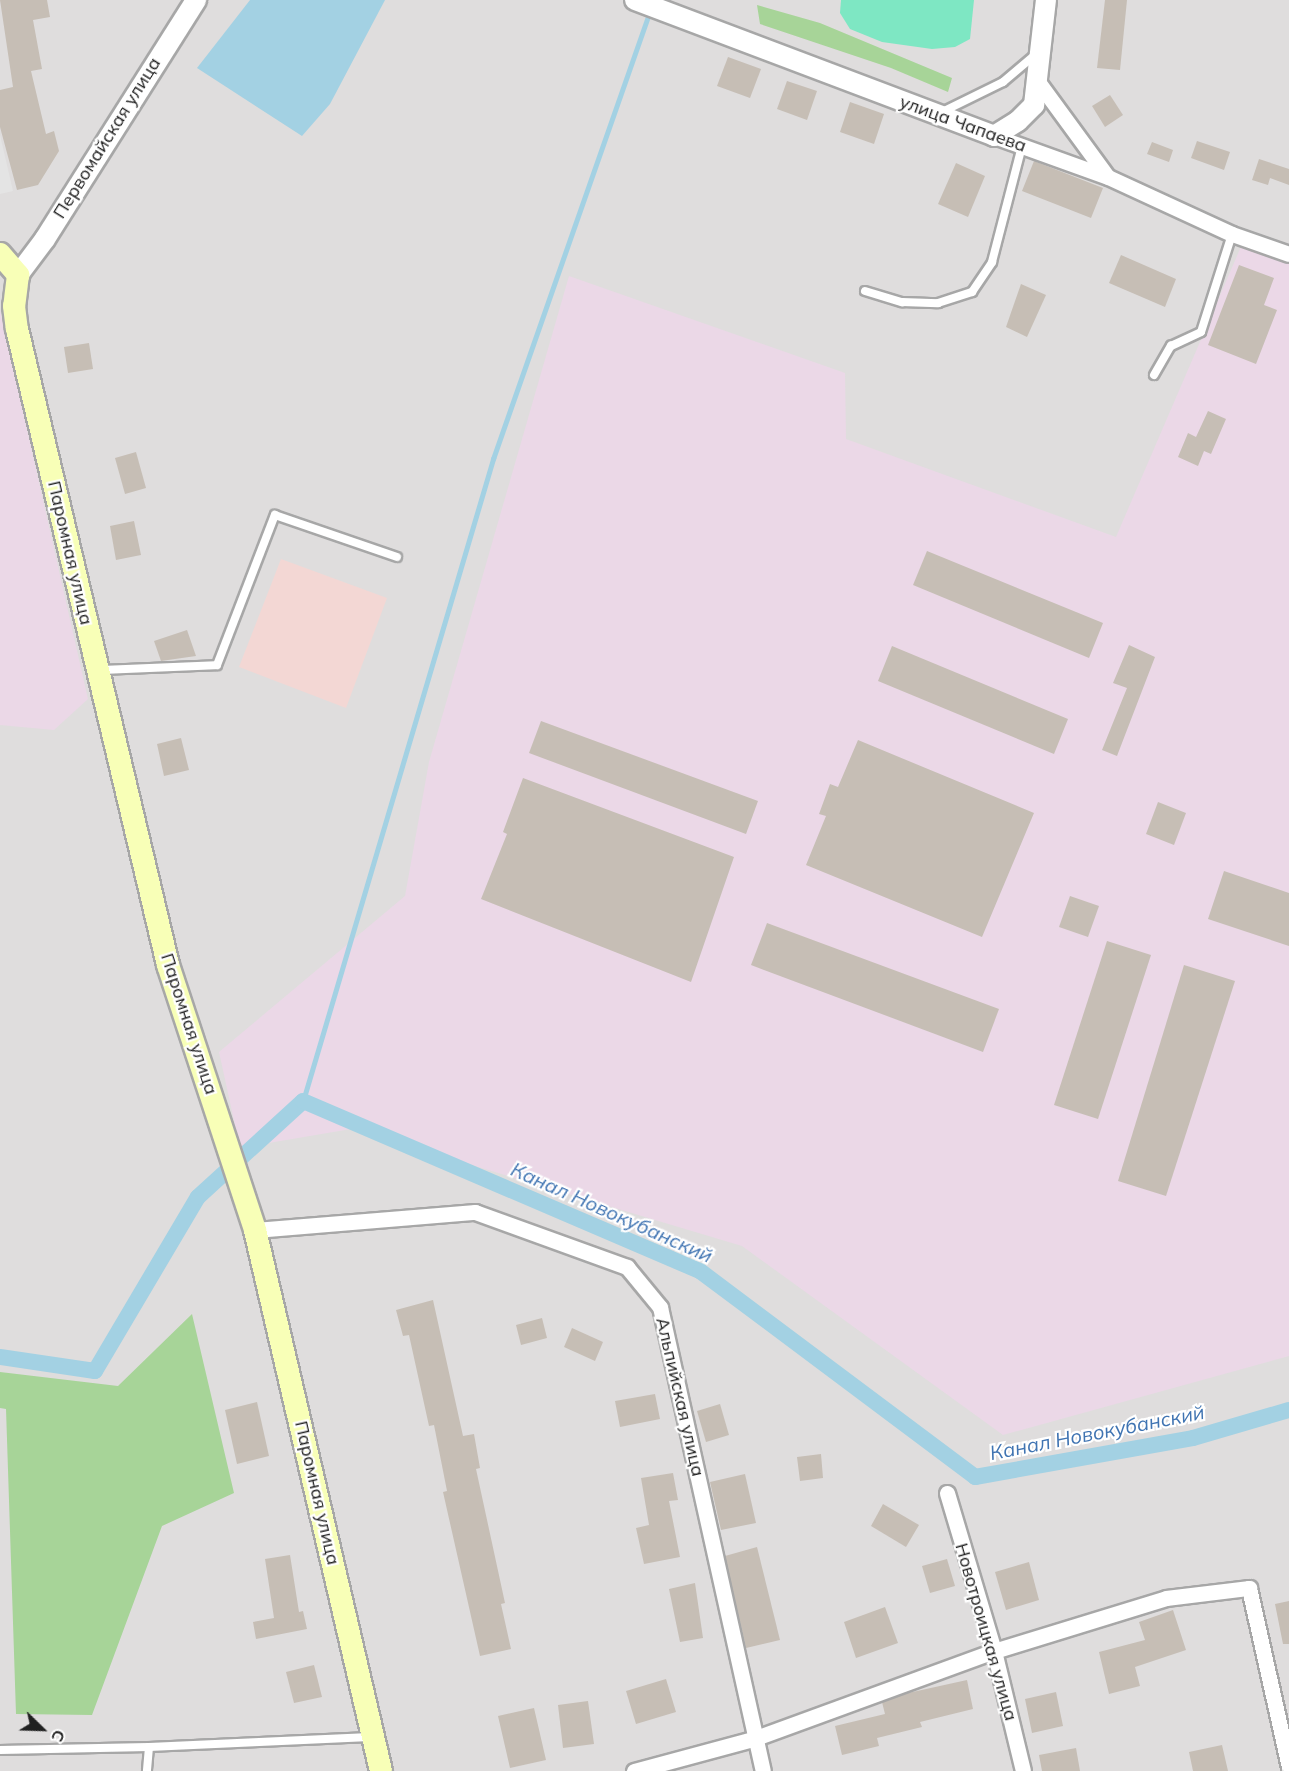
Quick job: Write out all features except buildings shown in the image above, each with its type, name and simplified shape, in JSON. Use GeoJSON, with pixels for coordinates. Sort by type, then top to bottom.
{"type":"FeatureCollection","features":[{"type":"Feature","properties":{"kind":"main road"},"geometry":{"type":"LineString","coordinates":[[0,254],[18,274]]}},
{"type":"Feature","properties":{"kind":"main road","name":"Паромная улица"},"geometry":{"type":"LineString","coordinates":[[18,274],[14,306],[17,329],[168,965],[252,1221],[381,1771]]}},
{"type":"Feature","properties":{"kind":"street","name":"Первомайская улица"},"geometry":{"type":"LineString","coordinates":[[18,274],[45,239],[196,0]]}},
{"type":"Feature","properties":{"kind":"street","name":"улица Чапаева"},"geometry":{"type":"LineString","coordinates":[[635,0],[1108,177],[1232,234],[1289,254]]}},
{"type":"Feature","properties":{"kind":"street"},"geometry":{"type":"LineString","coordinates":[[994,136],[1018,121],[1034,105],[1046,0]]}},
{"type":"Feature","properties":{"kind":"street"},"geometry":{"type":"LineString","coordinates":[[1036,79],[1051,105],[1108,177]]}},
{"type":"Feature","properties":{"kind":"street","name":"Альпийская улица"},"geometry":{"type":"LineString","coordinates":[[252,1221],[475,1212],[627,1267],[660,1307],[763,1771]]}},
{"type":"Feature","properties":{"kind":"street","name":"Новотроицкая улица"},"geometry":{"type":"LineString","coordinates":[[947,1493],[994,1651],[1023,1771]]}},
{"type":"Feature","properties":{"kind":"street"},"geometry":{"type":"LineString","coordinates":[[634,1771],[756,1738],[994,1651],[1166,1598],[1249,1588],[1289,1767]]}},
{"type":"Feature","properties":{"kind":"lane"},"geometry":{"type":"LineString","coordinates":[[938,115],[1003,82],[1040,51]]}},
{"type":"Feature","properties":{"kind":"lane"},"geometry":{"type":"LineString","coordinates":[[865,291],[902,302],[938,303],[972,292],[992,262],[1022,146]]}},
{"type":"Feature","properties":{"kind":"lane"},"geometry":{"type":"LineString","coordinates":[[1154,375],[1171,346],[1201,332],[1232,234]]}},
{"type":"Feature","properties":{"kind":"lane"},"geometry":{"type":"LineString","coordinates":[[98,670],[218,665],[275,515],[397,556]]}},
{"type":"Feature","properties":{"kind":"lane"},"geometry":{"type":"LineString","coordinates":[[0,1750],[149,1747],[374,1737]]}},
{"type":"Feature","properties":{"kind":"lane"},"geometry":{"type":"LineString","coordinates":[[147,1771],[149,1747]]}},
{"type":"Feature","properties":{"kind":"shaded area"},"geometry":{"type":"Polygon","coordinates":[[[0,0],[1289,0],[1289,1771],[0,1771],[0,0]]]}},
{"type":"Feature","properties":{"kind":"shaded area"},"geometry":{"type":"Polygon","coordinates":[[[0,135],[13,191],[0,194],[0,135]]]}},
{"type":"Feature","properties":{"kind":"shaded area"},"geometry":{"type":"Polygon","coordinates":[[[1243,242],[1289,258],[1289,1356],[1003,1435],[742,1246],[351,1129],[240,1148],[219,1052],[405,896],[429,762],[569,276],[845,373],[846,439],[1116,537],[1243,242]]]}},
{"type":"Feature","properties":{"kind":"shaded area"},"geometry":{"type":"Polygon","coordinates":[[[0,310],[88,699],[54,730],[0,725],[0,310]]]}},
{"type":"Feature","properties":{"kind":"shaded area"},"geometry":{"type":"Polygon","coordinates":[[[281,559],[387,598],[346,708],[239,667],[281,559]]]}},
{"type":"Feature","properties":{"kind":"green space"},"geometry":{"type":"Polygon","coordinates":[[[841,0],[974,0],[970,39],[955,47],[932,49],[882,42],[850,29],[840,13],[841,0]]]}},
{"type":"Feature","properties":{"kind":"green space"},"geometry":{"type":"Polygon","coordinates":[[[757,5],[820,23],[952,78],[948,92],[891,68],[760,24],[757,5]]]}},
{"type":"Feature","properties":{"kind":"green space"},"geometry":{"type":"Polygon","coordinates":[[[192,1314],[234,1493],[162,1526],[92,1715],[16,1714],[6,1409],[0,1408],[0,1372],[118,1386],[192,1314]]]}},
{"type":"Feature","properties":{"kind":"water"},"geometry":{"type":"Polygon","coordinates":[[[250,0],[385,0],[330,104],[302,136],[197,68],[250,0]]]}},
{"type":"Feature","properties":{"kind":"waterway"},"geometry":{"type":"LineString","coordinates":[[303,1101],[493,459],[648,16]]}},
{"type":"Feature","properties":{"kind":"waterway","name":"Канал Новокубанский"},"geometry":{"type":"LineString","coordinates":[[0,1357],[95,1371],[198,1197],[303,1101],[700,1271],[975,1477],[1193,1438],[1289,1410]]}}]}
